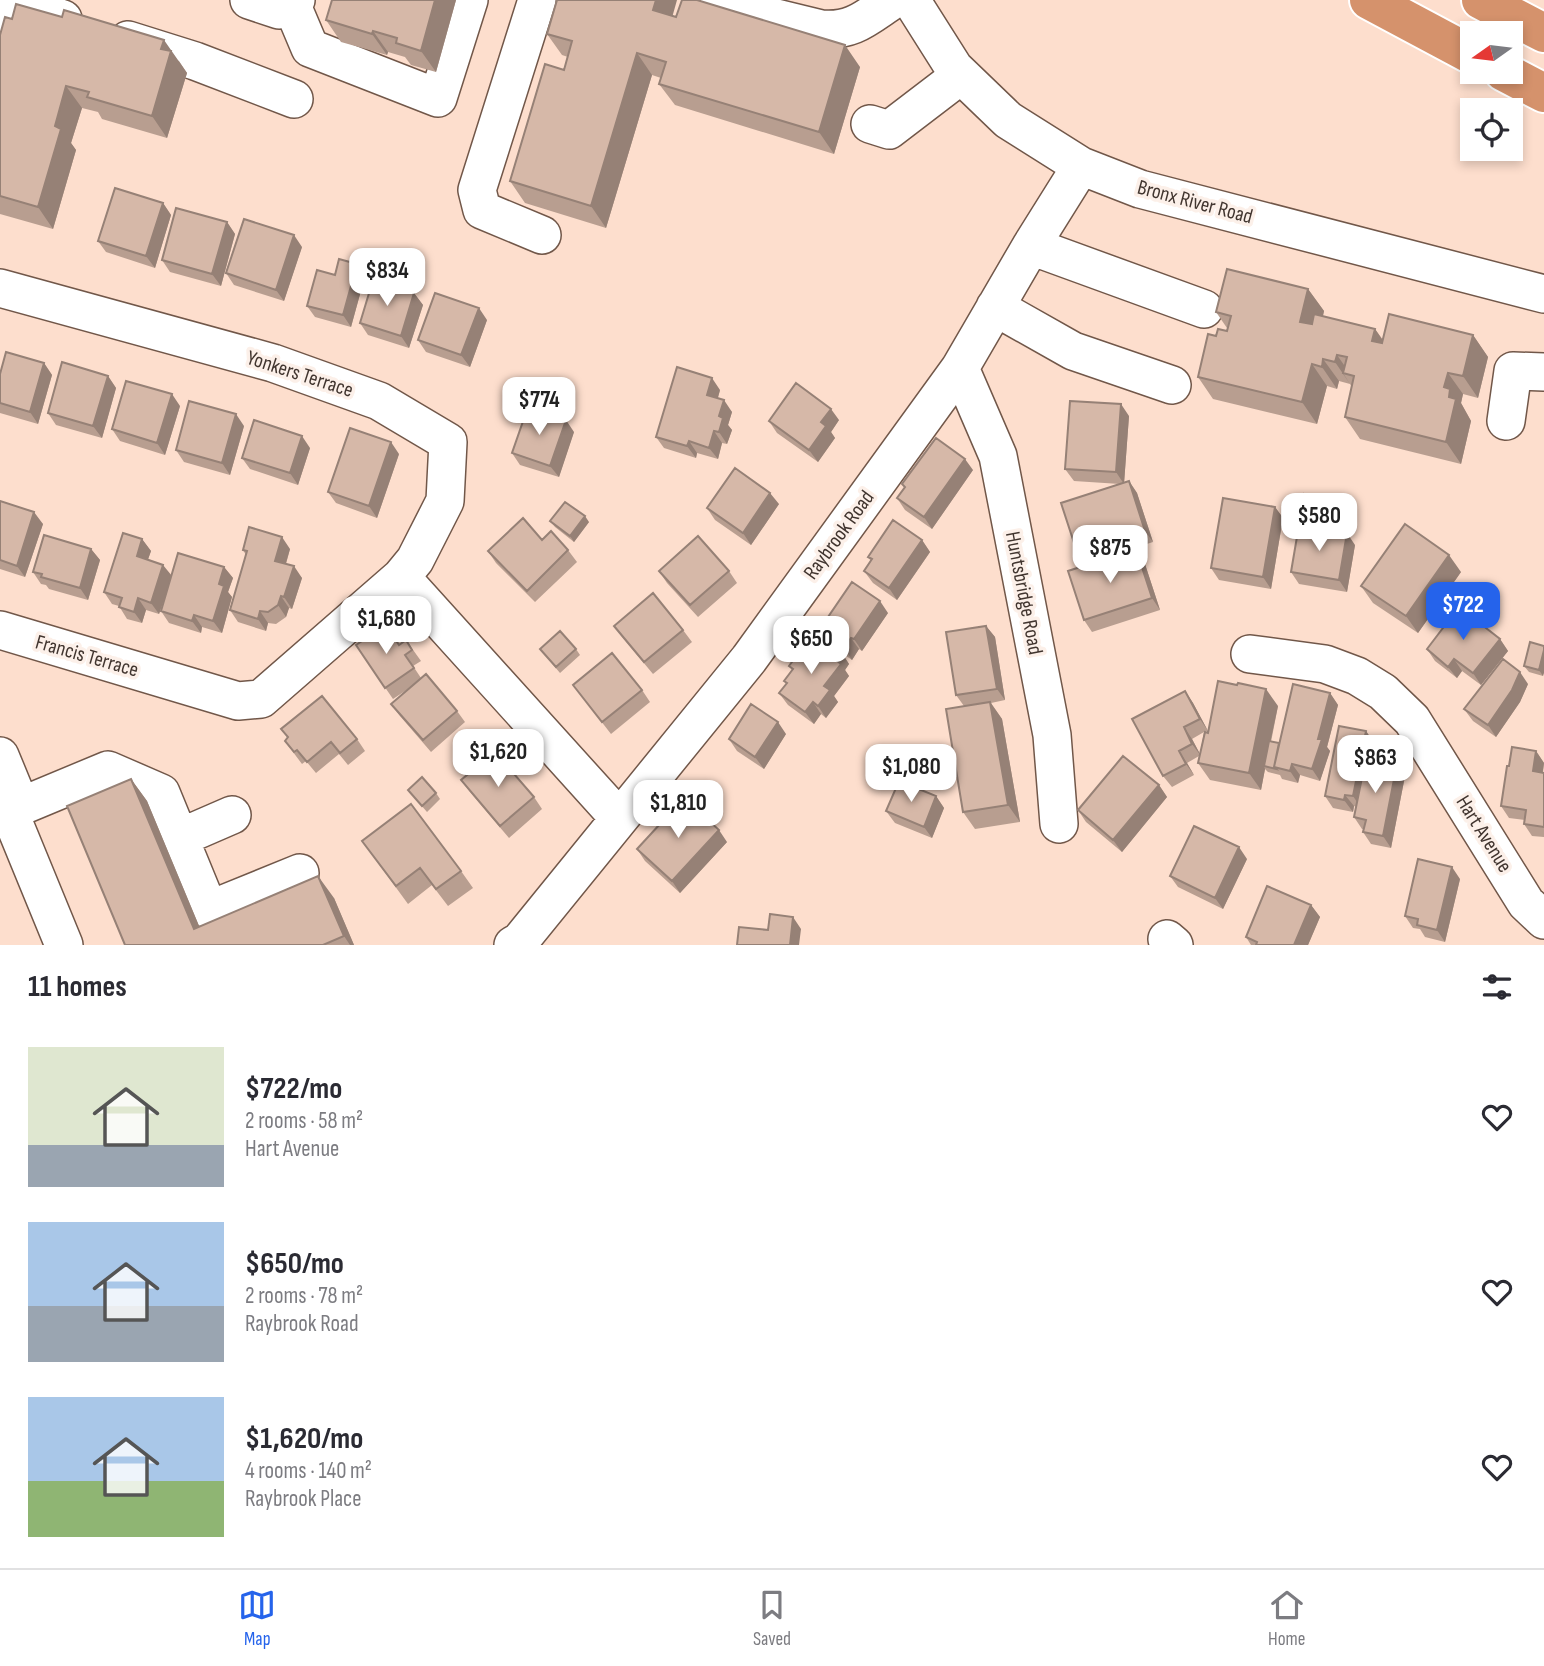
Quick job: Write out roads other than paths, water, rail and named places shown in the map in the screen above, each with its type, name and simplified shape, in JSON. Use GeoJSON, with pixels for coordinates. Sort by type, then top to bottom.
{"type":"FeatureCollection","features":[{"type":"Feature","properties":{"kind":"highway"},"geometry":{"type":"LineString","coordinates":[[1369,0],[1460,49]]}},
{"type":"Feature","properties":{"kind":"highway"},"geometry":{"type":"LineString","coordinates":[[1481,0],[1544,33]]}},
{"type":"Feature","properties":{"kind":"highway"},"geometry":{"type":"LineString","coordinates":[[1523,82],[1544,93]]}},
{"type":"Feature","properties":{"kind":"street"},"geometry":{"type":"LineString","coordinates":[[249,0],[279,10],[293,2],[310,48],[438,98],[469,0]]}},
{"type":"Feature","properties":{"kind":"street"},"geometry":{"type":"LineString","coordinates":[[537,0],[477,190],[482,210],[542,235]]}},
{"type":"Feature","properties":{"kind":"street"},"geometry":{"type":"LineString","coordinates":[[719,4],[821,29],[836,30],[851,27],[893,0]]}},
{"type":"Feature","properties":{"kind":"street","name":"Bronx River Road"},"geometry":{"type":"LineString","coordinates":[[911,0],[961,75],[1008,120],[1081,166],[1140,189],[1544,294]]}},
{"type":"Feature","properties":{"kind":"street"},"geometry":{"type":"LineString","coordinates":[[0,18],[7,8],[28,7],[195,61],[295,99]]}},
{"type":"Feature","properties":{"kind":"street"},"geometry":{"type":"LineString","coordinates":[[870,124],[889,130],[961,75]]}},
{"type":"Feature","properties":{"kind":"street","name":"Raybrook Road"},"geometry":{"type":"LineString","coordinates":[[513,945],[520,941],[749,659],[960,368],[1081,166]]}},
{"type":"Feature","properties":{"kind":"street"},"geometry":{"type":"LineString","coordinates":[[1031,246],[1204,309]]}},
{"type":"Feature","properties":{"kind":"street","name":"Yonkers Terrace"},"geometry":{"type":"LineString","coordinates":[[0,288],[273,363],[379,401],[449,442],[445,501],[415,560],[401,577]]}},
{"type":"Feature","properties":{"kind":"street"},"geometry":{"type":"LineString","coordinates":[[995,307],[1073,351],[1172,385]]}},
{"type":"Feature","properties":{"kind":"street","name":"Huntsbridge Road"},"geometry":{"type":"LineString","coordinates":[[960,368],[998,456],[1052,735],[1059,824]]}},
{"type":"Feature","properties":{"kind":"street"},"geometry":{"type":"LineString","coordinates":[[1506,421],[1513,371],[1544,372]]}},
{"type":"Feature","properties":{"kind":"street"},"geometry":{"type":"LineString","coordinates":[[401,577],[618,817]]}},
{"type":"Feature","properties":{"kind":"street","name":"Francis Terrace"},"geometry":{"type":"LineString","coordinates":[[0,630],[238,701],[261,699],[401,577]]}},
{"type":"Feature","properties":{"kind":"street","name":"Hart Avenue"},"geometry":{"type":"LineString","coordinates":[[1250,654],[1325,664],[1357,676],[1383,692],[1412,720],[1526,903],[1544,920]]}},
{"type":"Feature","properties":{"kind":"street"},"geometry":{"type":"LineString","coordinates":[[0,755],[10,811],[64,945]]}},
{"type":"Feature","properties":{"kind":"street"},"geometry":{"type":"LineString","coordinates":[[10,811],[108,771],[161,793],[209,909],[300,873]]}},
{"type":"Feature","properties":{"kind":"street"},"geometry":{"type":"LineString","coordinates":[[179,838],[232,815]]}}]}
